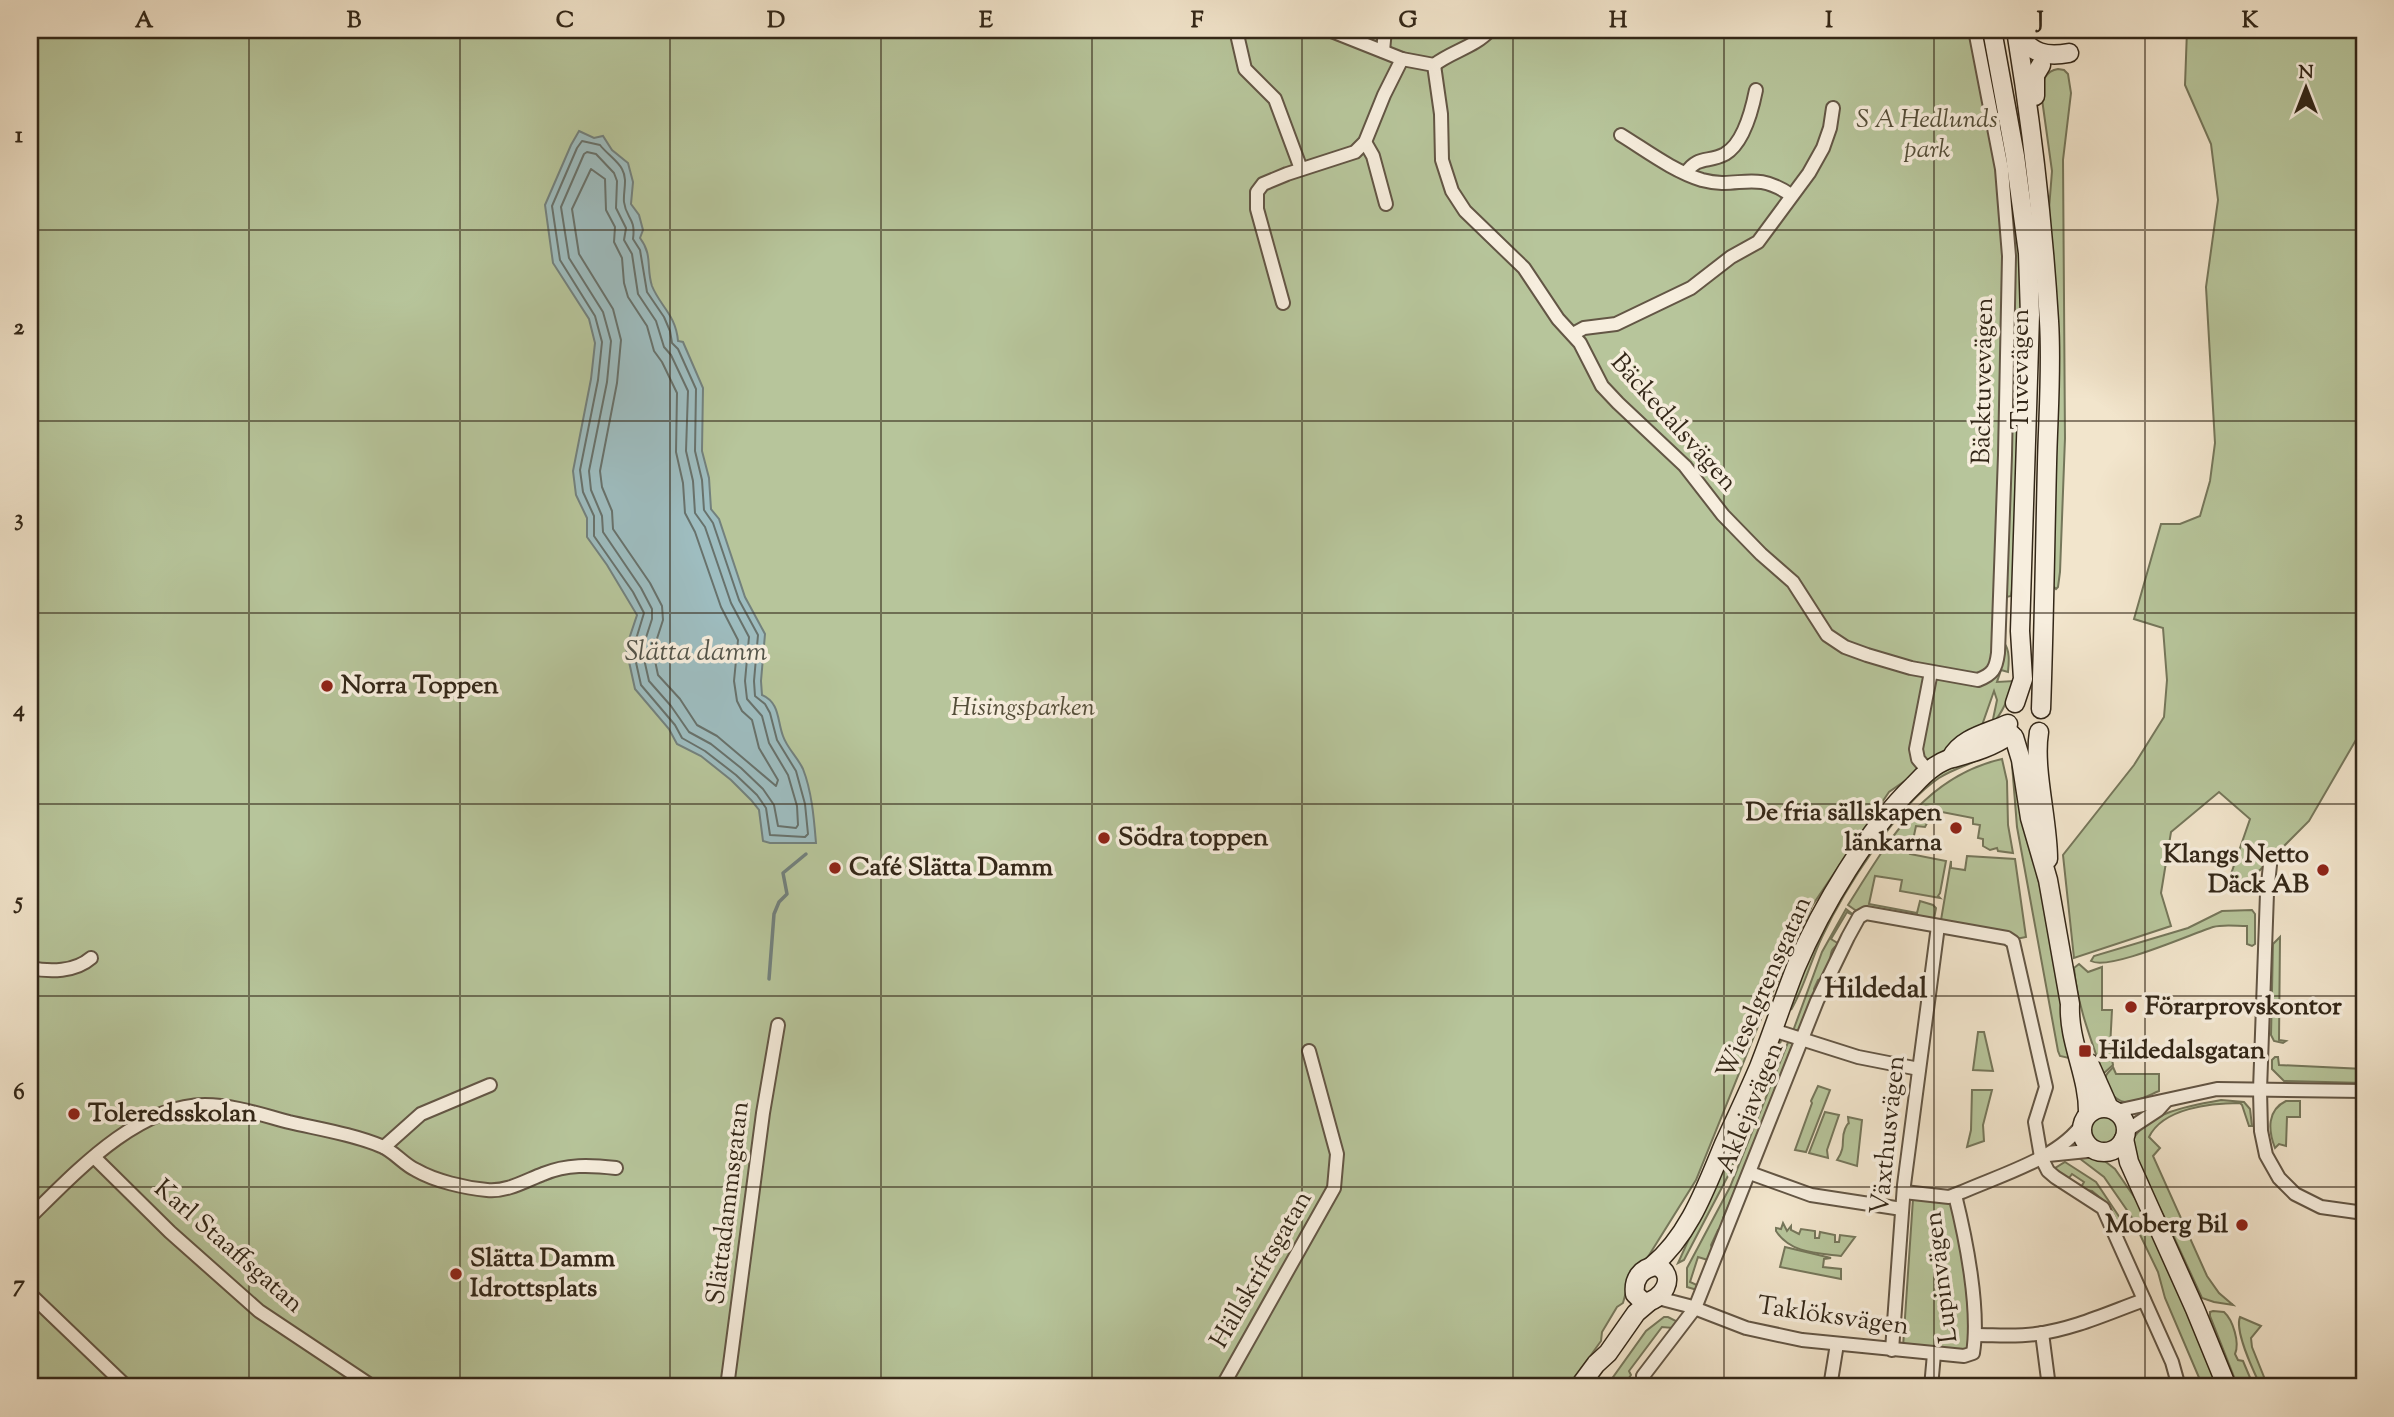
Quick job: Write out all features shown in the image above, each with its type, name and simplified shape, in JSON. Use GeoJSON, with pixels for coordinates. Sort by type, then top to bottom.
{"type":"FeatureCollection","features":[{"type":"Feature","properties":{"kind":"main road","name":"Tuvevägen"},"geometry":{"type":"LineString","coordinates":[[1992,30],[2028,253],[2020,631],[2023,679],[2009,713],[2011,732],[2021,760],[2030,818],[2048,880],[2070,1004],[2096,1081],[2113,1110],[2124,1120],[2129,1162],[2227,1387]]}},
{"type":"Feature","properties":{"kind":"main road"},"geometry":{"type":"LineString","coordinates":[[2002,30],[2011,58],[2047,60]]}},
{"type":"Feature","properties":{"kind":"main road"},"geometry":{"type":"LineString","coordinates":[[2017,30],[2026,45],[2047,60]]}},
{"type":"Feature","properties":{"kind":"main road"},"geometry":{"type":"LineString","coordinates":[[2017,30],[2047,60]]}},
{"type":"Feature","properties":{"kind":"main road","name":"Tuvevägen"},"geometry":{"type":"LineString","coordinates":[[2047,60],[2035,75],[2034,86],[2043,174],[2042,241],[2049,320],[2050,371],[2041,709],[2043,723],[2037,751],[2046,818],[2048,880]]}},
{"type":"Feature","properties":{"kind":"main road"},"geometry":{"type":"LineString","coordinates":[[2015,703],[2029,699],[2041,709]]}},
{"type":"Feature","properties":{"kind":"main road"},"geometry":{"type":"LineString","coordinates":[[2011,732],[2028,740],[2039,732]]}},
{"type":"Feature","properties":{"kind":"main road","name":"Wieselgrensgatan"},"geometry":{"type":"LineString","coordinates":[[1579,1387],[1608,1353],[1681,1243],[1684,1230],[1724,1146],[1773,1030],[1796,967],[1840,884],[1891,811],[1928,771],[1951,758],[1956,749],[1967,741],[2011,732]]}},
{"type":"Feature","properties":{"kind":"main road","name":"Tuvevägen"},"geometry":{"type":"LineString","coordinates":[[2070,1004],[2069,1020],[2074,1047],[2087,1094],[2084,1139],[2100,1151],[2151,1213]]}},
{"type":"Feature","properties":{"kind":"main road"},"geometry":{"type":"LineString","coordinates":[[2086,1119],[2098,1108],[2113,1110]]}},
{"type":"Feature","properties":{"kind":"main road"},"geometry":{"type":"LineString","coordinates":[[2100,1151],[2117,1147],[2125,1135]]}},
{"type":"Feature","properties":{"kind":"street"},"geometry":{"type":"LineString","coordinates":[[1236,30],[1245,69],[1275,99],[1301,169]]}},
{"type":"Feature","properties":{"kind":"street"},"geometry":{"type":"LineString","coordinates":[[1329,30],[1402,59],[1434,65],[1449,54],[1475,43],[1490,30]]}},
{"type":"Feature","properties":{"kind":"street"},"geometry":{"type":"LineString","coordinates":[[1383,51],[1385,30]]}},
{"type":"Feature","properties":{"kind":"street","name":"Bäcktuvevägen"},"geometry":{"type":"LineString","coordinates":[[1931,672],[1978,680],[1994,670],[1998,653],[2009,256],[2002,169],[1975,30]]}},
{"type":"Feature","properties":{"kind":"street"},"geometry":{"type":"LineString","coordinates":[[1283,303],[1262,230],[1256,198],[1259,188],[1301,169],[1355,152],[1365,142],[1402,59]]}},
{"type":"Feature","properties":{"kind":"street","name":"Bäckedalsvägen"},"geometry":{"type":"LineString","coordinates":[[1434,65],[1441,114],[1442,160],[1452,191],[1465,211],[1524,268],[1547,305],[1573,334],[1602,386],[1685,466],[1723,515],[1793,582],[1827,635],[1845,647],[1867,655],[1931,672]]}},
{"type":"Feature","properties":{"kind":"street"},"geometry":{"type":"LineString","coordinates":[[1686,173],[1692,164],[1725,154],[1736,144],[1751,111],[1756,90]]}},
{"type":"Feature","properties":{"kind":"street"},"geometry":{"type":"LineString","coordinates":[[1573,334],[1584,328],[1616,324],[1691,288],[1729,259],[1758,243],[1824,148],[1833,108]]}},
{"type":"Feature","properties":{"kind":"street"},"geometry":{"type":"LineString","coordinates":[[1621,135],[1686,173],[1704,180],[1758,180],[1791,195]]}},
{"type":"Feature","properties":{"kind":"street"},"geometry":{"type":"LineString","coordinates":[[1365,142],[1373,156],[1386,204]]}},
{"type":"Feature","properties":{"kind":"street"},"geometry":{"type":"LineString","coordinates":[[1928,771],[1918,759],[1916,749],[1931,672]]}},
{"type":"Feature","properties":{"kind":"street"},"geometry":{"type":"LineString","coordinates":[[2270,865],[2260,1090],[2261,1131],[2266,1155],[2279,1178],[2295,1194],[2321,1207],[2364,1213]]}},
{"type":"Feature","properties":{"kind":"street","name":"Aklejavägen"},"geometry":{"type":"LineString","coordinates":[[1643,1377],[1692,1307],[1750,1173],[1818,997],[1848,937],[1863,914],[2007,938],[2012,942],[2046,1087],[2035,1122],[2045,1156]]}},
{"type":"Feature","properties":{"kind":"street","name":"Växthusvägen"},"geometry":{"type":"LineString","coordinates":[[1892,1350],[1902,1209],[1937,926]]}},
{"type":"Feature","properties":{"kind":"street"},"geometry":{"type":"LineString","coordinates":[[30,968],[61,970],[83,964],[91,957]]}},
{"type":"Feature","properties":{"kind":"street","name":"Slättadammsgatan"},"geometry":{"type":"LineString","coordinates":[[727,1387],[762,1113],[778,1025]]}},
{"type":"Feature","properties":{"kind":"street"},"geometry":{"type":"LineString","coordinates":[[1773,1030],[1858,1058],[1919,1069]]}},
{"type":"Feature","properties":{"kind":"street","name":"Hällskriftsgatan"},"geometry":{"type":"LineString","coordinates":[[1222,1387],[1334,1188],[1337,1154],[1309,1051]]}},
{"type":"Feature","properties":{"kind":"street"},"geometry":{"type":"LineString","coordinates":[[384,1147],[421,1114],[490,1085]]}},
{"type":"Feature","properties":{"kind":"street"},"geometry":{"type":"LineString","coordinates":[[2113,1110],[2217,1089],[2364,1091]]}},
{"type":"Feature","properties":{"kind":"street"},"geometry":{"type":"LineString","coordinates":[[2125,1135],[2158,1111],[2166,1101]]}},
{"type":"Feature","properties":{"kind":"street"},"geometry":{"type":"LineString","coordinates":[[30,1217],[94,1157],[124,1135],[162,1114],[204,1105],[263,1115],[384,1147],[418,1172],[447,1182],[488,1190],[504,1189],[572,1166],[616,1168]]}},
{"type":"Feature","properties":{"kind":"street"},"geometry":{"type":"LineString","coordinates":[[1904,1192],[1949,1197],[1955,1195],[2045,1156],[2075,1135],[2086,1119]]}},
{"type":"Feature","properties":{"kind":"street"},"geometry":{"type":"LineString","coordinates":[[2045,1156],[2100,1151]]}},
{"type":"Feature","properties":{"kind":"street"},"geometry":{"type":"LineString","coordinates":[[2045,1156],[2048,1171],[2103,1208],[2172,1362],[2179,1387]]}},
{"type":"Feature","properties":{"kind":"street","name":"Karl Staaffsgatan"},"geometry":{"type":"LineString","coordinates":[[94,1157],[170,1232],[259,1311],[373,1387]]}},
{"type":"Feature","properties":{"kind":"street"},"geometry":{"type":"LineString","coordinates":[[1750,1173],[1811,1195],[1902,1209]]}},
{"type":"Feature","properties":{"kind":"street","name":"Lupinvägen"},"geometry":{"type":"LineString","coordinates":[[1955,1195],[1963,1228],[1976,1335],[1973,1353]]}},
{"type":"Feature","properties":{"kind":"street","name":"Taklöksvägen"},"geometry":{"type":"LineString","coordinates":[[1654,1287],[1692,1307],[1746,1328],[1838,1344],[1892,1350],[1964,1356],[1973,1353]]}},
{"type":"Feature","properties":{"kind":"street"},"geometry":{"type":"LineString","coordinates":[[30,1294],[127,1387]]}},
{"type":"Feature","properties":{"kind":"street"},"geometry":{"type":"LineString","coordinates":[[1976,1335],[2042,1333],[2100,1317],[2144,1300]]}},
{"type":"Feature","properties":{"kind":"street"},"geometry":{"type":"LineString","coordinates":[[2042,1333],[2049,1387]]}},
{"type":"Feature","properties":{"kind":"street"},"geometry":{"type":"LineString","coordinates":[[1830,1387],[1838,1344]]}},
{"type":"Feature","properties":{"kind":"street"},"geometry":{"type":"LineString","coordinates":[[1931,1387],[1934,1354]]}},
{"type":"Feature","properties":{"kind":"green space","name":"Hisingsparken"},"geometry":{"type":"Polygon","coordinates":[[[30,30],[1981,30],[1984,47],[1987,47],[2010,176],[2021,264],[2022,345],[2014,578],[2011,596],[2006,597],[2004,643],[2009,660],[2008,672],[2001,670],[1997,682],[2014,681],[2002,710],[1992,724],[1997,700],[1994,691],[1981,728],[1889,792],[1812,906],[1765,1009],[1696,1180],[1626,1292],[1623,1303],[1617,1307],[1602,1332],[1601,1341],[1568,1387],[30,1387],[30,30]]]}},
{"type":"Feature","properties":{"kind":"green space"},"geometry":{"type":"Polygon","coordinates":[[[2187,30],[2364,30],[2364,726],[2309,821],[2241,889],[2230,877],[2250,819],[2219,792],[2171,832],[2161,893],[2171,926],[2074,958],[2063,855],[2134,765],[2164,717],[2167,680],[2163,628],[2134,619],[2161,524],[2180,524],[2200,516],[2210,481],[2215,443],[2206,287],[2218,200],[2211,144],[2185,85],[2187,30]]]}},
{"type":"Feature","properties":{"kind":"green space"},"geometry":{"type":"Polygon","coordinates":[[[2058,69],[2068,74],[2071,93],[2063,160],[2065,438],[2060,572],[2056,589],[2053,586],[2049,209],[2052,171],[2041,92],[2047,74],[2058,69]]]}},
{"type":"Feature","properties":{"kind":"green space"},"geometry":{"type":"Polygon","coordinates":[[[1992,753],[1939,778],[1906,808],[1889,828],[1858,873],[1832,918],[1791,1010],[1812,950],[1830,915],[1850,880],[1896,815],[1919,789],[1941,771],[1992,753]]]}},
{"type":"Feature","properties":{"kind":"green space"},"geometry":{"type":"Polygon","coordinates":[[[2002,759],[2007,781],[2008,825],[2013,853],[1998,851],[1997,848],[1990,850],[1983,846],[1983,839],[1978,838],[1980,825],[1973,824],[1973,818],[1942,812],[1932,814],[1925,827],[1916,826],[1910,854],[1946,861],[1938,896],[1940,898],[1900,891],[1902,880],[1875,876],[1869,904],[1917,913],[1920,901],[1936,908],[1934,919],[1858,912],[1848,905],[1893,836],[1929,796],[1974,768],[2002,759]]]}},
{"type":"Feature","properties":{"kind":"green space"},"geometry":{"type":"Polygon","coordinates":[[[2012,764],[2015,765],[2048,920],[2069,1058],[2060,1056],[2058,1051],[2017,827],[2012,764]]]}},
{"type":"Feature","properties":{"kind":"green space"},"geometry":{"type":"Polygon","coordinates":[[[1967,856],[2015,859],[2026,937],[2016,939],[1941,920],[1951,861],[1951,868],[1965,870],[1967,856]]]}},
{"type":"Feature","properties":{"kind":"green space"},"geometry":{"type":"Polygon","coordinates":[[[1846,909],[1855,916],[1847,912],[1831,939],[1839,944],[1832,952],[1823,978],[1818,980],[1814,989],[1815,995],[1800,1030],[1793,1031],[1822,952],[1846,909]]]}},
{"type":"Feature","properties":{"kind":"green space"},"geometry":{"type":"Polygon","coordinates":[[[2252,910],[2255,914],[2255,944],[2252,946],[2247,944],[2247,926],[2221,926],[2115,961],[2091,961],[2094,956],[2188,928],[2222,911],[2252,910]]]}},
{"type":"Feature","properties":{"kind":"green space"},"geometry":{"type":"Polygon","coordinates":[[[2280,937],[2279,1040],[2286,1041],[2283,1043],[2274,1041],[2271,1035],[2273,944],[2280,937]]]}},
{"type":"Feature","properties":{"kind":"green space"},"geometry":{"type":"Polygon","coordinates":[[[2079,964],[2088,972],[2102,967],[2102,1010],[2112,1010],[2110,1048],[2113,1065],[2103,1074],[2078,995],[2074,968],[2079,964]]]}},
{"type":"Feature","properties":{"kind":"green space"},"geometry":{"type":"Polygon","coordinates":[[[1978,1032],[1984,1032],[1993,1071],[1973,1070],[1978,1032]]]}},
{"type":"Feature","properties":{"kind":"green space"},"geometry":{"type":"Polygon","coordinates":[[[1789,1040],[1794,1046],[1784,1075],[1776,1087],[1774,1101],[1723,1218],[1725,1223],[1718,1230],[1711,1245],[1713,1252],[1708,1260],[1698,1257],[1690,1282],[1699,1286],[1697,1290],[1687,1287],[1687,1268],[1730,1187],[1789,1040]]]}},
{"type":"Feature","properties":{"kind":"green space"},"geometry":{"type":"Polygon","coordinates":[[[1781,1041],[1730,1172],[1684,1260],[1678,1263],[1777,1045],[1781,1041]]]}},
{"type":"Feature","properties":{"kind":"green space"},"geometry":{"type":"Polygon","coordinates":[[[2278,1057],[2279,1065],[2364,1069],[2364,1083],[2284,1081],[2272,1069],[2272,1060],[2278,1057]]]}},
{"type":"Feature","properties":{"kind":"green space"},"geometry":{"type":"Polygon","coordinates":[[[2113,1067],[2116,1074],[2159,1074],[2159,1091],[2133,1101],[2117,1099],[2106,1084],[2106,1075],[2113,1067]]]}},
{"type":"Feature","properties":{"kind":"green space"},"geometry":{"type":"Polygon","coordinates":[[[1818,1086],[1830,1090],[1806,1152],[1795,1150],[1811,1101],[1818,1086]]]}},
{"type":"Feature","properties":{"kind":"green space"},"geometry":{"type":"Polygon","coordinates":[[[1972,1090],[1992,1090],[1983,1125],[1984,1141],[1967,1147],[1971,1130],[1972,1090]]]}},
{"type":"Feature","properties":{"kind":"green space"},"geometry":{"type":"Polygon","coordinates":[[[2221,1100],[2244,1102],[2250,1109],[2252,1126],[2249,1126],[2240,1103],[2216,1104],[2176,1113],[2156,1127],[2149,1137],[2160,1148],[2153,1156],[2207,1276],[2219,1293],[2233,1305],[2202,1298],[2137,1165],[2132,1141],[2148,1123],[2159,1117],[2221,1100]]]}},
{"type":"Feature","properties":{"kind":"green space"},"geometry":{"type":"Polygon","coordinates":[[[2286,1101],[2300,1101],[2300,1117],[2287,1117],[2286,1146],[2279,1144],[2275,1148],[2271,1134],[2272,1115],[2286,1101]]]}},
{"type":"Feature","properties":{"kind":"green space"},"geometry":{"type":"Polygon","coordinates":[[[1825,1112],[1839,1115],[1827,1150],[1828,1158],[1809,1153],[1825,1112]]]}},
{"type":"Feature","properties":{"kind":"green space"},"geometry":{"type":"Polygon","coordinates":[[[2104,1116],[2114,1120],[2118,1130],[2114,1140],[2104,1144],[2094,1140],[2090,1130],[2094,1120],[2104,1116]]]}},
{"type":"Feature","properties":{"kind":"green space"},"geometry":{"type":"Polygon","coordinates":[[[1848,1117],[1862,1120],[1857,1166],[1837,1160],[1842,1151],[1848,1117]]]}},
{"type":"Feature","properties":{"kind":"green space"},"geometry":{"type":"Polygon","coordinates":[[[2088,1153],[2115,1169],[2139,1204],[2184,1302],[2218,1387],[2203,1387],[2165,1298],[2158,1272],[2131,1216],[2104,1177],[2075,1155],[2088,1153]]]}},
{"type":"Feature","properties":{"kind":"green space"},"geometry":{"type":"Polygon","coordinates":[[[2065,1162],[2096,1182],[2128,1230],[2119,1234],[2114,1215],[2102,1204],[2103,1200],[2092,1191],[2080,1189],[2084,1182],[2072,1174],[2066,1182],[2052,1170],[2065,1162]]]}},
{"type":"Feature","properties":{"kind":"green space"},"geometry":{"type":"Polygon","coordinates":[[[1913,1199],[1950,1202],[1954,1208],[1964,1258],[1971,1346],[1966,1351],[1903,1347],[1913,1199]]]}},
{"type":"Feature","properties":{"kind":"green space"},"geometry":{"type":"Polygon","coordinates":[[[1783,1223],[1787,1231],[1791,1226],[1791,1230],[1799,1234],[1801,1229],[1815,1231],[1815,1238],[1819,1238],[1820,1232],[1835,1235],[1835,1242],[1839,1242],[1840,1235],[1855,1237],[1841,1256],[1814,1253],[1796,1248],[1782,1238],[1776,1228],[1781,1229],[1783,1223]]]}},
{"type":"Feature","properties":{"kind":"green space"},"geometry":{"type":"Polygon","coordinates":[[[1785,1247],[1831,1258],[1824,1259],[1823,1267],[1841,1269],[1841,1279],[1780,1267],[1785,1247]]]}},
{"type":"Feature","properties":{"kind":"green space"},"geometry":{"type":"Polygon","coordinates":[[[2213,1311],[2224,1312],[2230,1320],[2236,1338],[2235,1354],[2238,1360],[2243,1361],[2254,1387],[2238,1387],[2210,1316],[2213,1311]]]}},
{"type":"Feature","properties":{"kind":"green space"},"geometry":{"type":"Polygon","coordinates":[[[1664,1317],[1678,1322],[1673,1328],[1662,1327],[1629,1371],[1631,1375],[1626,1382],[1620,1379],[1614,1387],[1606,1387],[1646,1331],[1664,1317]]]}},
{"type":"Feature","properties":{"kind":"green space"},"geometry":{"type":"Polygon","coordinates":[[[2240,1317],[2261,1326],[2251,1338],[2252,1347],[2268,1387],[2261,1387],[2250,1362],[2240,1332],[2240,1317]]]}},
{"type":"Feature","properties":{"kind":"water","name":"Slätta damm"},"geometry":{"type":"Polygon","coordinates":[[[579,131],[594,138],[603,136],[612,150],[628,163],[633,182],[631,204],[639,215],[643,230],[640,238],[647,250],[652,286],[671,317],[678,341],[683,342],[703,388],[702,451],[709,478],[711,509],[719,519],[745,597],[765,634],[762,695],[775,707],[785,740],[803,769],[811,796],[816,843],[763,841],[759,810],[751,800],[701,756],[677,744],[669,729],[635,689],[626,648],[637,615],[587,537],[587,518],[576,495],[573,471],[591,379],[595,343],[589,319],[553,263],[545,205],[579,131]]]}},
{"type":"Feature","properties":{"kind":"waterway"},"geometry":{"type":"LineString","coordinates":[[769,979],[774,914],[779,902],[787,894],[783,873],[806,854]]}},
{"type":"Feature","properties":{"kind":"place","name":"Norra Toppen"},"geometry":{"type":"Point","coordinates":[327,686]}},
{"type":"Feature","properties":{"kind":"place","name":"De fria sällskapen länkarna"},"geometry":{"type":"Point","coordinates":[1956,828]}},
{"type":"Feature","properties":{"kind":"place","name":"Södra toppen"},"geometry":{"type":"Point","coordinates":[1104,838]}},
{"type":"Feature","properties":{"kind":"place","name":"Café Slätta Damm"},"geometry":{"type":"Point","coordinates":[835,868]}},
{"type":"Feature","properties":{"kind":"place","name":"Klangs Netto Däck AB"},"geometry":{"type":"Point","coordinates":[2323,870]}},
{"type":"Feature","properties":{"kind":"place","name":"Förarprovskontor"},"geometry":{"type":"Point","coordinates":[2131,1007]}},
{"type":"Feature","properties":{"kind":"place","name":"Hildedalsgatan"},"geometry":{"type":"Point","coordinates":[2085,1051]}},
{"type":"Feature","properties":{"kind":"place","name":"Toleredsskolan"},"geometry":{"type":"Point","coordinates":[74,1114]}},
{"type":"Feature","properties":{"kind":"place","name":"Moberg Bil"},"geometry":{"type":"Point","coordinates":[2242,1225]}},
{"type":"Feature","properties":{"kind":"place","name":"Slätta Damm Idrottsplats"},"geometry":{"type":"Point","coordinates":[456,1274]}},
{"type":"Feature","properties":{"kind":"district","name":"Hildedal"},"geometry":{"type":"Point","coordinates":[1876,990]}},
{"type":"Feature","properties":{"kind":"park label","name":"S A Hedlunds park"},"geometry":{"type":"Point","coordinates":[1927,135]}}]}
